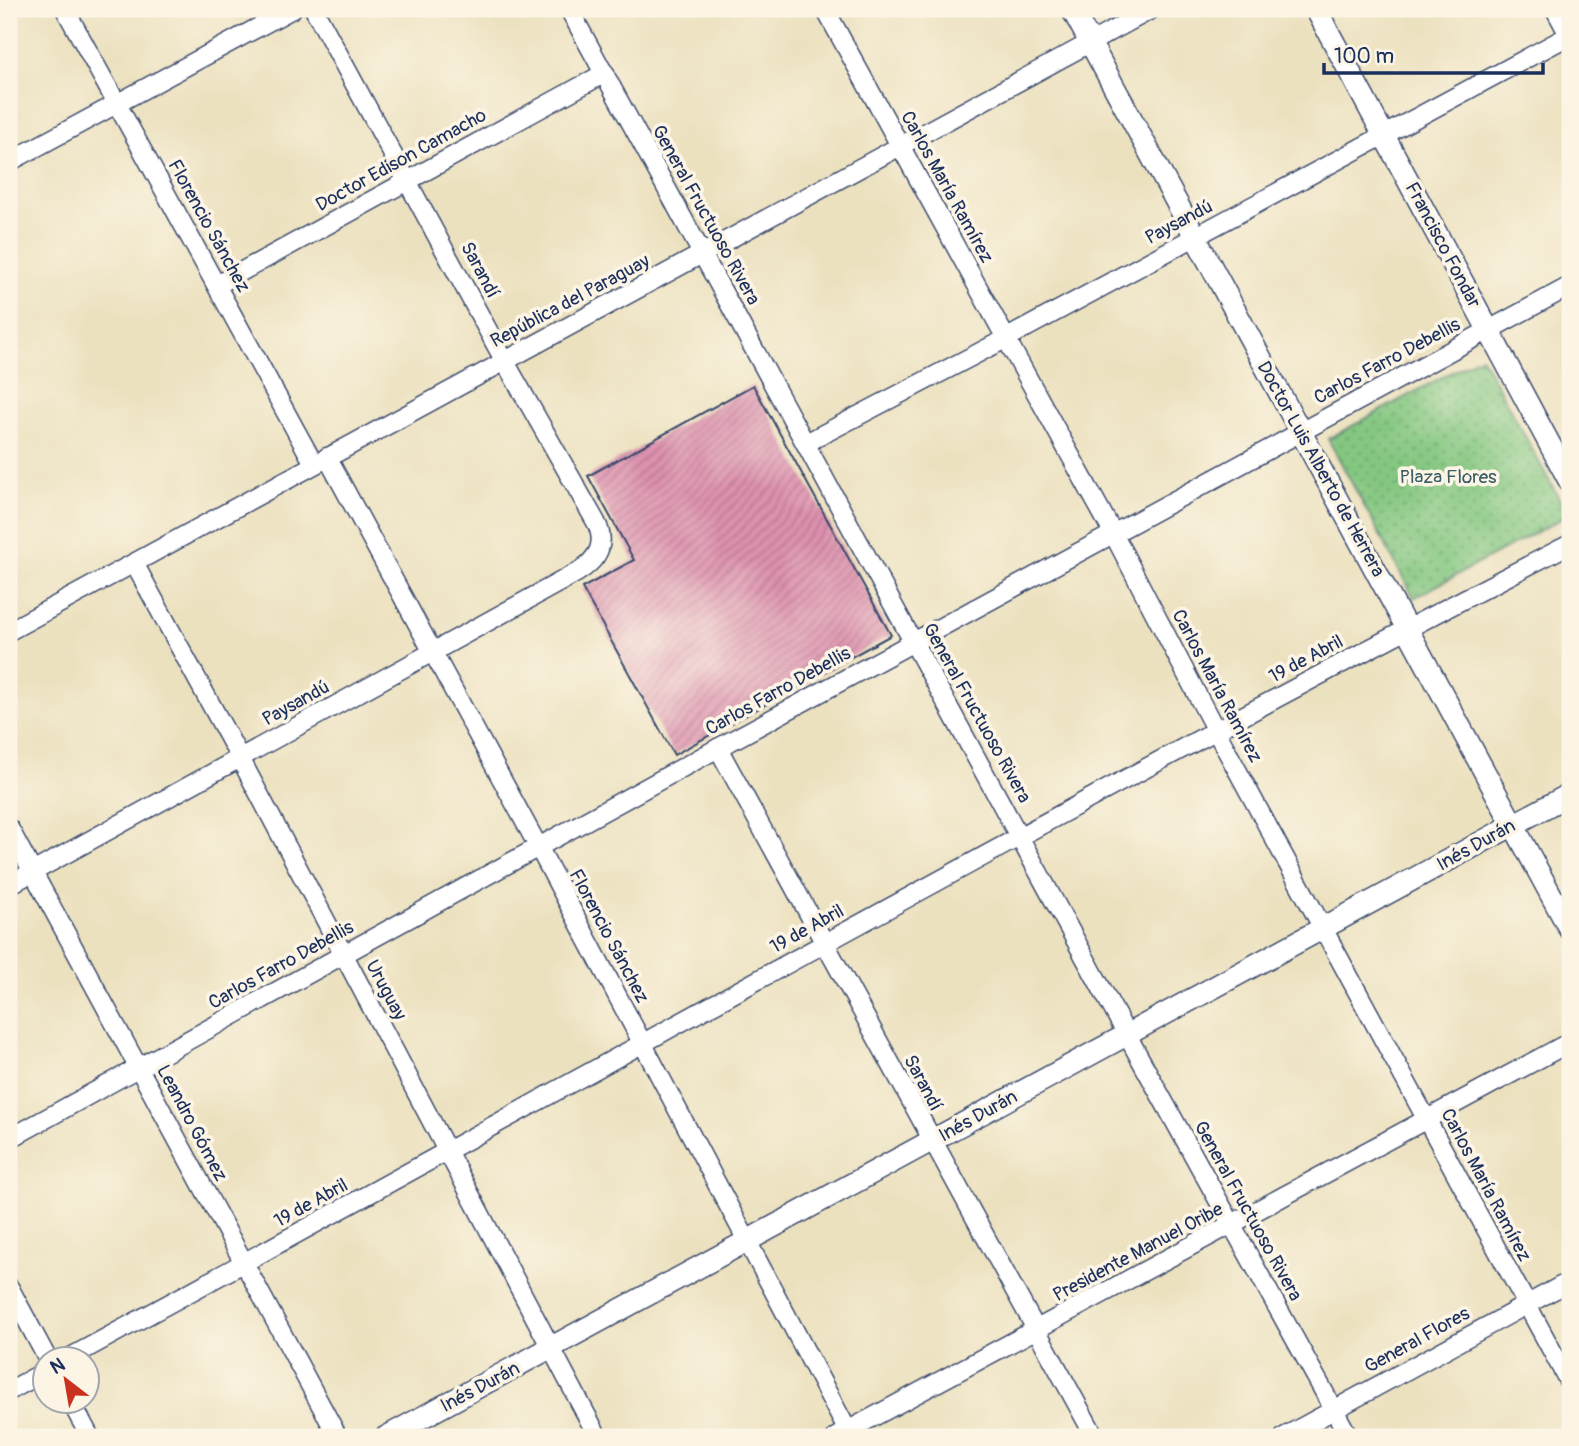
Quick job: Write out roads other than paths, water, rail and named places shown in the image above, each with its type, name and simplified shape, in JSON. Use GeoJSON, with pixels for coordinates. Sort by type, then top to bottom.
{"type":"FeatureCollection","features":[{"type":"Feature","properties":{"kind":"street","name":"Florencio Sánchez"},"geometry":{"type":"LineString","coordinates":[[65,9],[217,285],[433,651],[746,1242],[844,1435]]}},
{"type":"Feature","properties":{"kind":"street"},"geometry":{"type":"LineString","coordinates":[[9,162],[292,9]]}},
{"type":"Feature","properties":{"kind":"street","name":"Sarandí"},"geometry":{"type":"LineString","coordinates":[[314,9],[504,360],[600,529],[600,551]]}},
{"type":"Feature","properties":{"kind":"street","name":"General Fructuoso Rivera"},"geometry":{"type":"LineString","coordinates":[[569,9],[1127,1035],[1349,1437]]}},
{"type":"Feature","properties":{"kind":"street","name":"Carlos María Ramírez"},"geometry":{"type":"LineString","coordinates":[[825,9],[1113,533],[1216,731],[1570,1384]]}},
{"type":"Feature","properties":{"kind":"street","name":"Doctor Luis Alberto de Herrera"},"geometry":{"type":"LineString","coordinates":[[1072,9],[1570,930]]}},
{"type":"Feature","properties":{"kind":"street","name":"República del Paraguay"},"geometry":{"type":"LineString","coordinates":[[9,631],[1152,9]]}},
{"type":"Feature","properties":{"kind":"street","name":"Francisco Fondar"},"geometry":{"type":"LineString","coordinates":[[1316,9],[1570,482]]}},
{"type":"Feature","properties":{"kind":"street"},"geometry":{"type":"LineString","coordinates":[[1555,9],[1570,36]]}},
{"type":"Feature","properties":{"kind":"street","name":"Paysandú"},"geometry":{"type":"LineString","coordinates":[[806,443],[1570,36]]}},
{"type":"Feature","properties":{"kind":"street","name":"Doctor Edison Camacho"},"geometry":{"type":"LineString","coordinates":[[217,285],[605,73]]}},
{"type":"Feature","properties":{"kind":"street","name":"Carlos Farro Debellis"},"geometry":{"type":"LineString","coordinates":[[9,1139],[718,748],[1570,286]]}},
{"type":"Feature","properties":{"kind":"street","name":"19 de Abril"},"geometry":{"type":"LineString","coordinates":[[97,1344],[448,1153],[824,943],[1408,628],[1570,544]]}},
{"type":"Feature","properties":{"kind":"street","name":"Paysandú"},"geometry":{"type":"LineString","coordinates":[[9,885],[578,572],[600,551]]}},
{"type":"Feature","properties":{"kind":"street","name":"Uruguay"},"geometry":{"type":"LineString","coordinates":[[134,563],[240,758],[598,1437]]}},
{"type":"Feature","properties":{"kind":"street","name":"Sarandí"},"geometry":{"type":"LineString","coordinates":[[718,748],[931,1142],[1095,1437]]}},
{"type":"Feature","properties":{"kind":"street","name":"Inés Durán"},"geometry":{"type":"LineString","coordinates":[[386,1437],[1570,794]]}},
{"type":"Feature","properties":{"kind":"street","name":"Leandro Gómez"},"geometry":{"type":"LineString","coordinates":[[9,828],[338,1437]]}},
{"type":"Feature","properties":{"kind":"street","name":"Presidente Manuel Oribe"},"geometry":{"type":"LineString","coordinates":[[844,1435],[1570,1042]]}},
{"type":"Feature","properties":{"kind":"street","name":"General Flores"},"geometry":{"type":"LineString","coordinates":[[1284,1437],[1570,1281]]}},
{"type":"Feature","properties":{"kind":"street"},"geometry":{"type":"LineString","coordinates":[[9,1287],[39,1344]]}},
{"type":"Feature","properties":{"kind":"street"},"geometry":{"type":"LineString","coordinates":[[9,1391],[32,1379]]}},
{"type":"Feature","properties":{"kind":"street"},"geometry":{"type":"LineString","coordinates":[[77,1414],[90,1437]]}},
{"type":"Feature","properties":{"kind":"park label","name":"Plaza Flores"},"geometry":{"type":"Point","coordinates":[1448,477]}}]}
